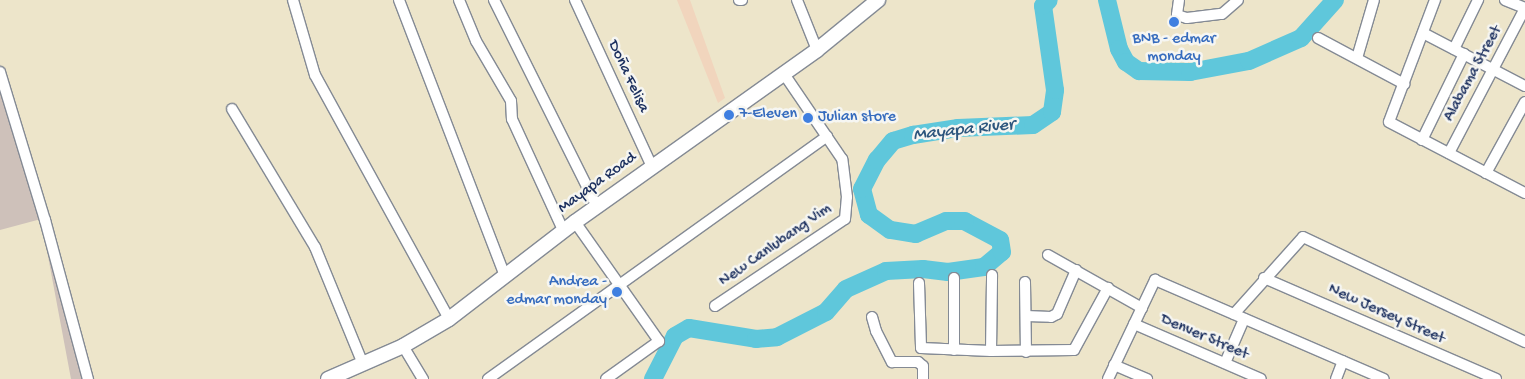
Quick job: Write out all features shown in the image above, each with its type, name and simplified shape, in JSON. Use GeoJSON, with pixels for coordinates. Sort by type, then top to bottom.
{"type":"FeatureCollection","features":[{"type":"Feature","properties":{"kind":"main road","name":"Mayapa Road"},"geometry":{"type":"LineString","coordinates":[[328,379],[403,346],[449,319],[504,274],[596,206],[817,50],[878,0]]}},
{"type":"Feature","properties":{"kind":"street"},"geometry":{"type":"LineString","coordinates":[[293,0],[315,75],[449,319]]}},
{"type":"Feature","properties":{"kind":"street"},"geometry":{"type":"LineString","coordinates":[[399,0],[504,274]]}},
{"type":"Feature","properties":{"kind":"street"},"geometry":{"type":"LineString","coordinates":[[459,0],[476,41],[511,101],[512,119],[569,226],[618,284],[659,341],[606,379]]}},
{"type":"Feature","properties":{"kind":"street"},"geometry":{"type":"LineString","coordinates":[[494,0],[596,206]]}},
{"type":"Feature","properties":{"kind":"street","name":"Doña Felisa"},"geometry":{"type":"LineString","coordinates":[[575,0],[652,167]]}},
{"type":"Feature","properties":{"kind":"street"},"geometry":{"type":"LineString","coordinates":[[797,0],[817,50]]}},
{"type":"Feature","properties":{"kind":"street"},"geometry":{"type":"LineString","coordinates":[[1179,0],[1177,14],[1187,18],[1222,14],[1238,0]]}},
{"type":"Feature","properties":{"kind":"street"},"geometry":{"type":"LineString","coordinates":[[1357,58],[1374,0]]}},
{"type":"Feature","properties":{"kind":"street"},"geometry":{"type":"LineString","coordinates":[[1434,0],[1389,122],[1525,193]]}},
{"type":"Feature","properties":{"kind":"street"},"geometry":{"type":"LineString","coordinates":[[1454,49],[1478,0]]}},
{"type":"Feature","properties":{"kind":"street"},"geometry":{"type":"LineString","coordinates":[[1505,0],[1525,8]]}},
{"type":"Feature","properties":{"kind":"street","name":"Alabama Street"},"geometry":{"type":"LineString","coordinates":[[1449,153],[1525,8]]}},
{"type":"Feature","properties":{"kind":"street"},"geometry":{"type":"LineString","coordinates":[[1423,33],[1525,86]]}},
{"type":"Feature","properties":{"kind":"street"},"geometry":{"type":"LineString","coordinates":[[1318,38],[1404,84]]}},
{"type":"Feature","properties":{"kind":"street"},"geometry":{"type":"LineString","coordinates":[[1422,140],[1464,54]]}},
{"type":"Feature","properties":{"kind":"street"},"geometry":{"type":"LineString","coordinates":[[0,72],[45,220],[88,379]]}},
{"type":"Feature","properties":{"kind":"street","name":"New Canlubang Vim"},"geometry":{"type":"LineString","coordinates":[[715,306],[845,219],[847,197],[842,159],[784,74]]}},
{"type":"Feature","properties":{"kind":"street"},"geometry":{"type":"LineString","coordinates":[[1486,173],[1525,102]]}},
{"type":"Feature","properties":{"kind":"street"},"geometry":{"type":"LineString","coordinates":[[232,109],[315,247],[364,364]]}},
{"type":"Feature","properties":{"kind":"street"},"geometry":{"type":"LineString","coordinates":[[488,379],[827,136]]}},
{"type":"Feature","properties":{"kind":"street"},"geometry":{"type":"LineString","coordinates":[[1234,314],[1264,278],[1303,237],[1525,342]]}},
{"type":"Feature","properties":{"kind":"street"},"geometry":{"type":"LineString","coordinates":[[1048,255],[1142,308]]}},
{"type":"Feature","properties":{"kind":"street"},"geometry":{"type":"LineString","coordinates":[[1026,316],[1051,317],[1057,314],[1076,270]]}},
{"type":"Feature","properties":{"kind":"street"},"geometry":{"type":"LineString","coordinates":[[991,351],[992,275]]}},
{"type":"Feature","properties":{"kind":"street"},"geometry":{"type":"LineString","coordinates":[[954,278],[954,350]]}},
{"type":"Feature","properties":{"kind":"street","name":"New Jersey Street"},"geometry":{"type":"LineString","coordinates":[[1264,278],[1496,379]]}},
{"type":"Feature","properties":{"kind":"street"},"geometry":{"type":"LineString","coordinates":[[1108,379],[1155,280],[1384,379]]}},
{"type":"Feature","properties":{"kind":"street"},"geometry":{"type":"LineString","coordinates":[[919,282],[920,347],[954,350],[1068,352],[1078,348],[1108,288]]}},
{"type":"Feature","properties":{"kind":"street"},"geometry":{"type":"LineString","coordinates":[[1025,282],[1026,352]]}},
{"type":"Feature","properties":{"kind":"street"},"geometry":{"type":"LineString","coordinates":[[872,317],[876,331],[892,362],[918,362],[923,366],[923,379]]}},
{"type":"Feature","properties":{"kind":"street"},"geometry":{"type":"LineString","coordinates":[[1225,363],[1244,319]]}},
{"type":"Feature","properties":{"kind":"street","name":"Denver Street"},"geometry":{"type":"LineString","coordinates":[[1134,324],[1261,379]]}},
{"type":"Feature","properties":{"kind":"street"},"geometry":{"type":"LineString","coordinates":[[403,346],[423,379]]}},
{"type":"Feature","properties":{"kind":"street"},"geometry":{"type":"LineString","coordinates":[[1336,379],[1343,361]]}},
{"type":"Feature","properties":{"kind":"street"},"geometry":{"type":"LineString","coordinates":[[1114,365],[1147,379]]}},
{"type":"Feature","properties":{"kind":"shaded area"},"geometry":{"type":"Polygon","coordinates":[[[677,0],[690,0],[725,98],[718,103],[677,0]]]}},
{"type":"Feature","properties":{"kind":"shaded area"},"geometry":{"type":"Polygon","coordinates":[[[0,64],[91,379],[71,379],[41,219],[0,230],[0,64]]]}},
{"type":"Feature","properties":{"kind":"waterway","name":"Mayapa River"},"geometry":{"type":"LineString","coordinates":[[653,379],[675,336],[689,328],[756,339],[777,337],[826,312],[846,289],[886,271],[923,269],[948,272],[984,267],[1002,252],[1000,240],[965,221],[946,221],[916,234],[890,230],[869,215],[862,189],[877,160],[893,141],[913,135],[958,128],[1033,125],[1052,112],[1055,90],[1043,6],[1049,0]]}},
{"type":"Feature","properties":{"kind":"waterway","name":"Mayapa River"},"geometry":{"type":"LineString","coordinates":[[1107,0],[1119,49],[1126,62],[1139,71],[1190,72],[1249,61],[1301,38],[1335,0]]}},
{"type":"Feature","properties":{"kind":"place","name":"BNB - edmar monday"},"geometry":{"type":"Point","coordinates":[1174,22]}},
{"type":"Feature","properties":{"kind":"place","name":"7-Eleven"},"geometry":{"type":"Point","coordinates":[729,115]}},
{"type":"Feature","properties":{"kind":"place","name":"Julian store"},"geometry":{"type":"Point","coordinates":[808,118]}},
{"type":"Feature","properties":{"kind":"place","name":"Andrea - edmar monday"},"geometry":{"type":"Point","coordinates":[617,292]}}]}
